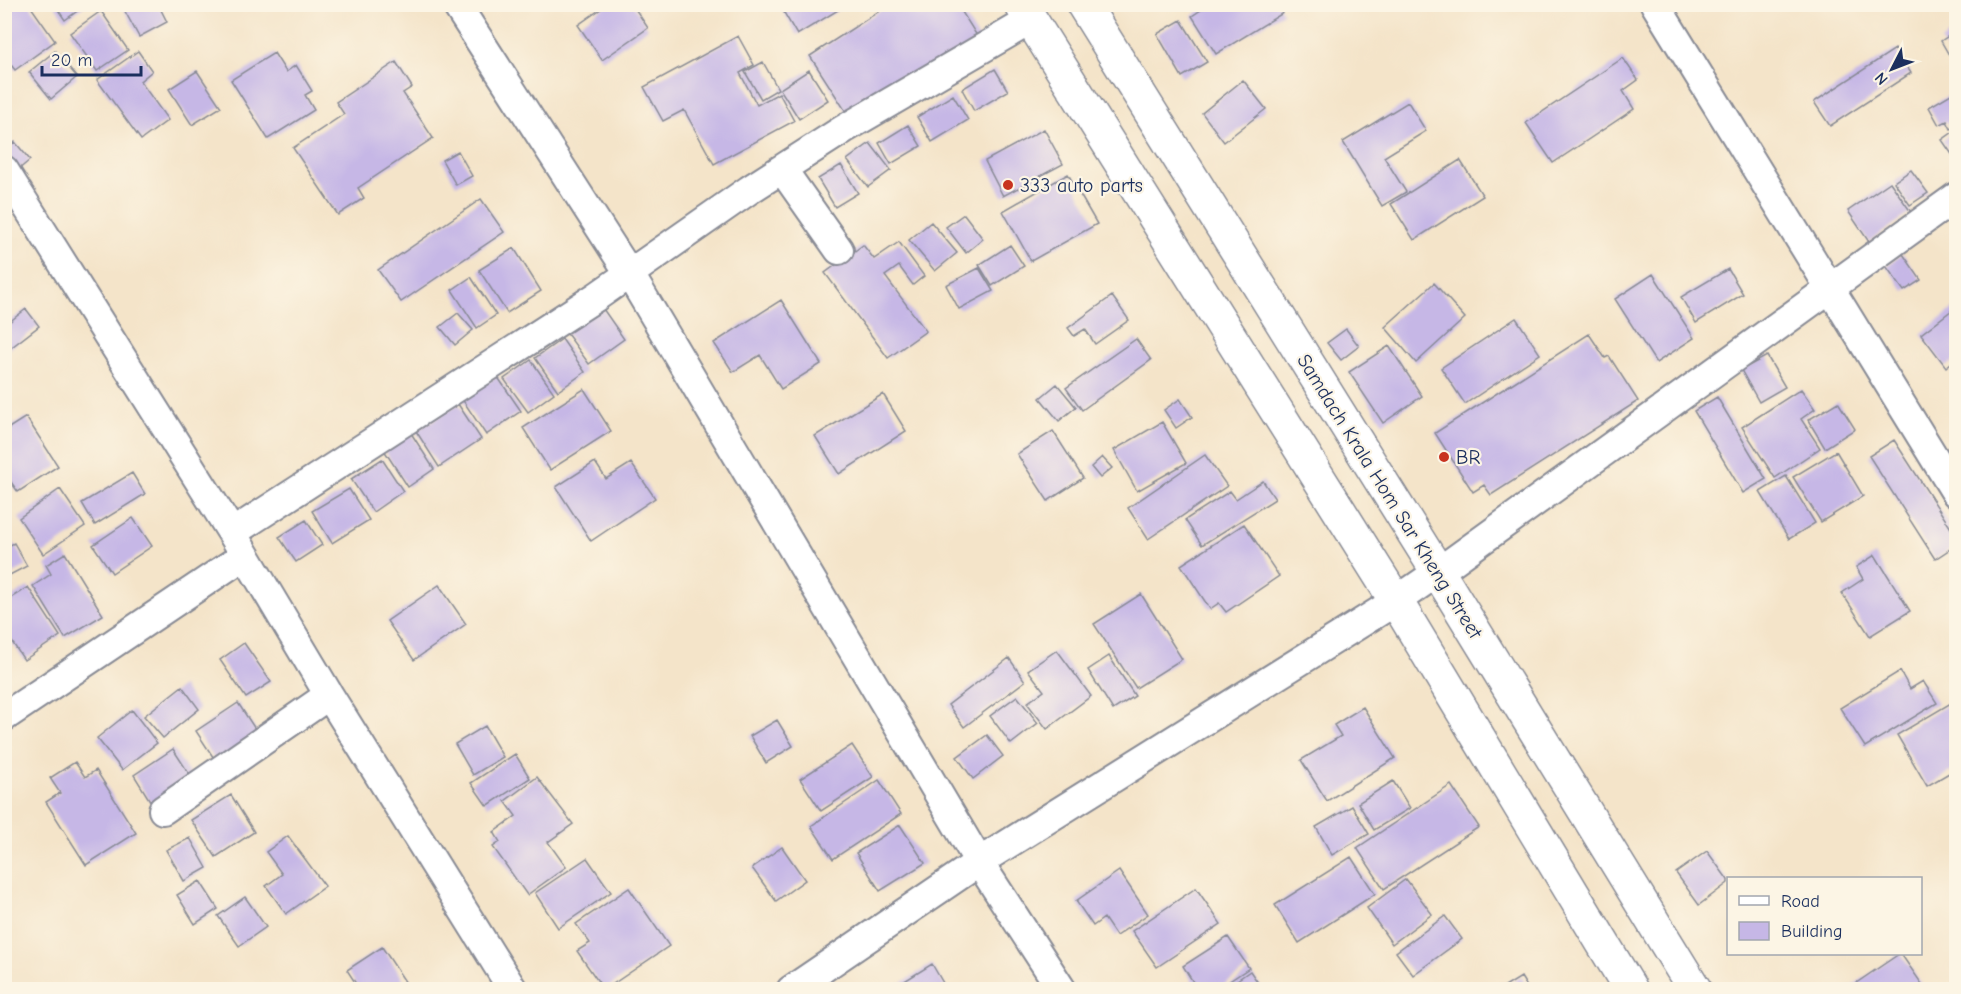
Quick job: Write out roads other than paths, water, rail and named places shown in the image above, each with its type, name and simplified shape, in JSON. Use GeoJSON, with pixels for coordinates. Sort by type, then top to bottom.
{"type":"FeatureCollection","features":[{"type":"Feature","properties":{"kind":"street"},"geometry":{"type":"LineString","coordinates":[[456,4],[628,273],[979,862],[1062,990]]}},
{"type":"Feature","properties":{"kind":"street"},"geometry":{"type":"LineString","coordinates":[[1655,4],[1956,493]]}},
{"type":"Feature","properties":{"kind":"street","name":"Samdach Krala Hom Sar Kheng Street"},"geometry":{"type":"LineString","coordinates":[[1092,8],[1695,990]]}},
{"type":"Feature","properties":{"kind":"street"},"geometry":{"type":"LineString","coordinates":[[4,717],[239,544],[628,273],[782,169],[1026,12],[1396,601],[1631,990]]}},
{"type":"Feature","properties":{"kind":"street"},"geometry":{"type":"LineString","coordinates":[[782,169],[839,250]]}},
{"type":"Feature","properties":{"kind":"street"},"geometry":{"type":"LineString","coordinates":[[4,170],[239,544],[329,695],[513,990]]}},
{"type":"Feature","properties":{"kind":"street"},"geometry":{"type":"LineString","coordinates":[[791,990],[979,862],[1396,601],[1956,197]]}},
{"type":"Feature","properties":{"kind":"street"},"geometry":{"type":"LineString","coordinates":[[163,810],[329,695]]}},
{"type":"Feature","properties":{"kind":"place","name":"333 auto parts"},"geometry":{"type":"Point","coordinates":[1008,185]}},
{"type":"Feature","properties":{"kind":"place","name":"BR"},"geometry":{"type":"Point","coordinates":[1444,457]}}]}
